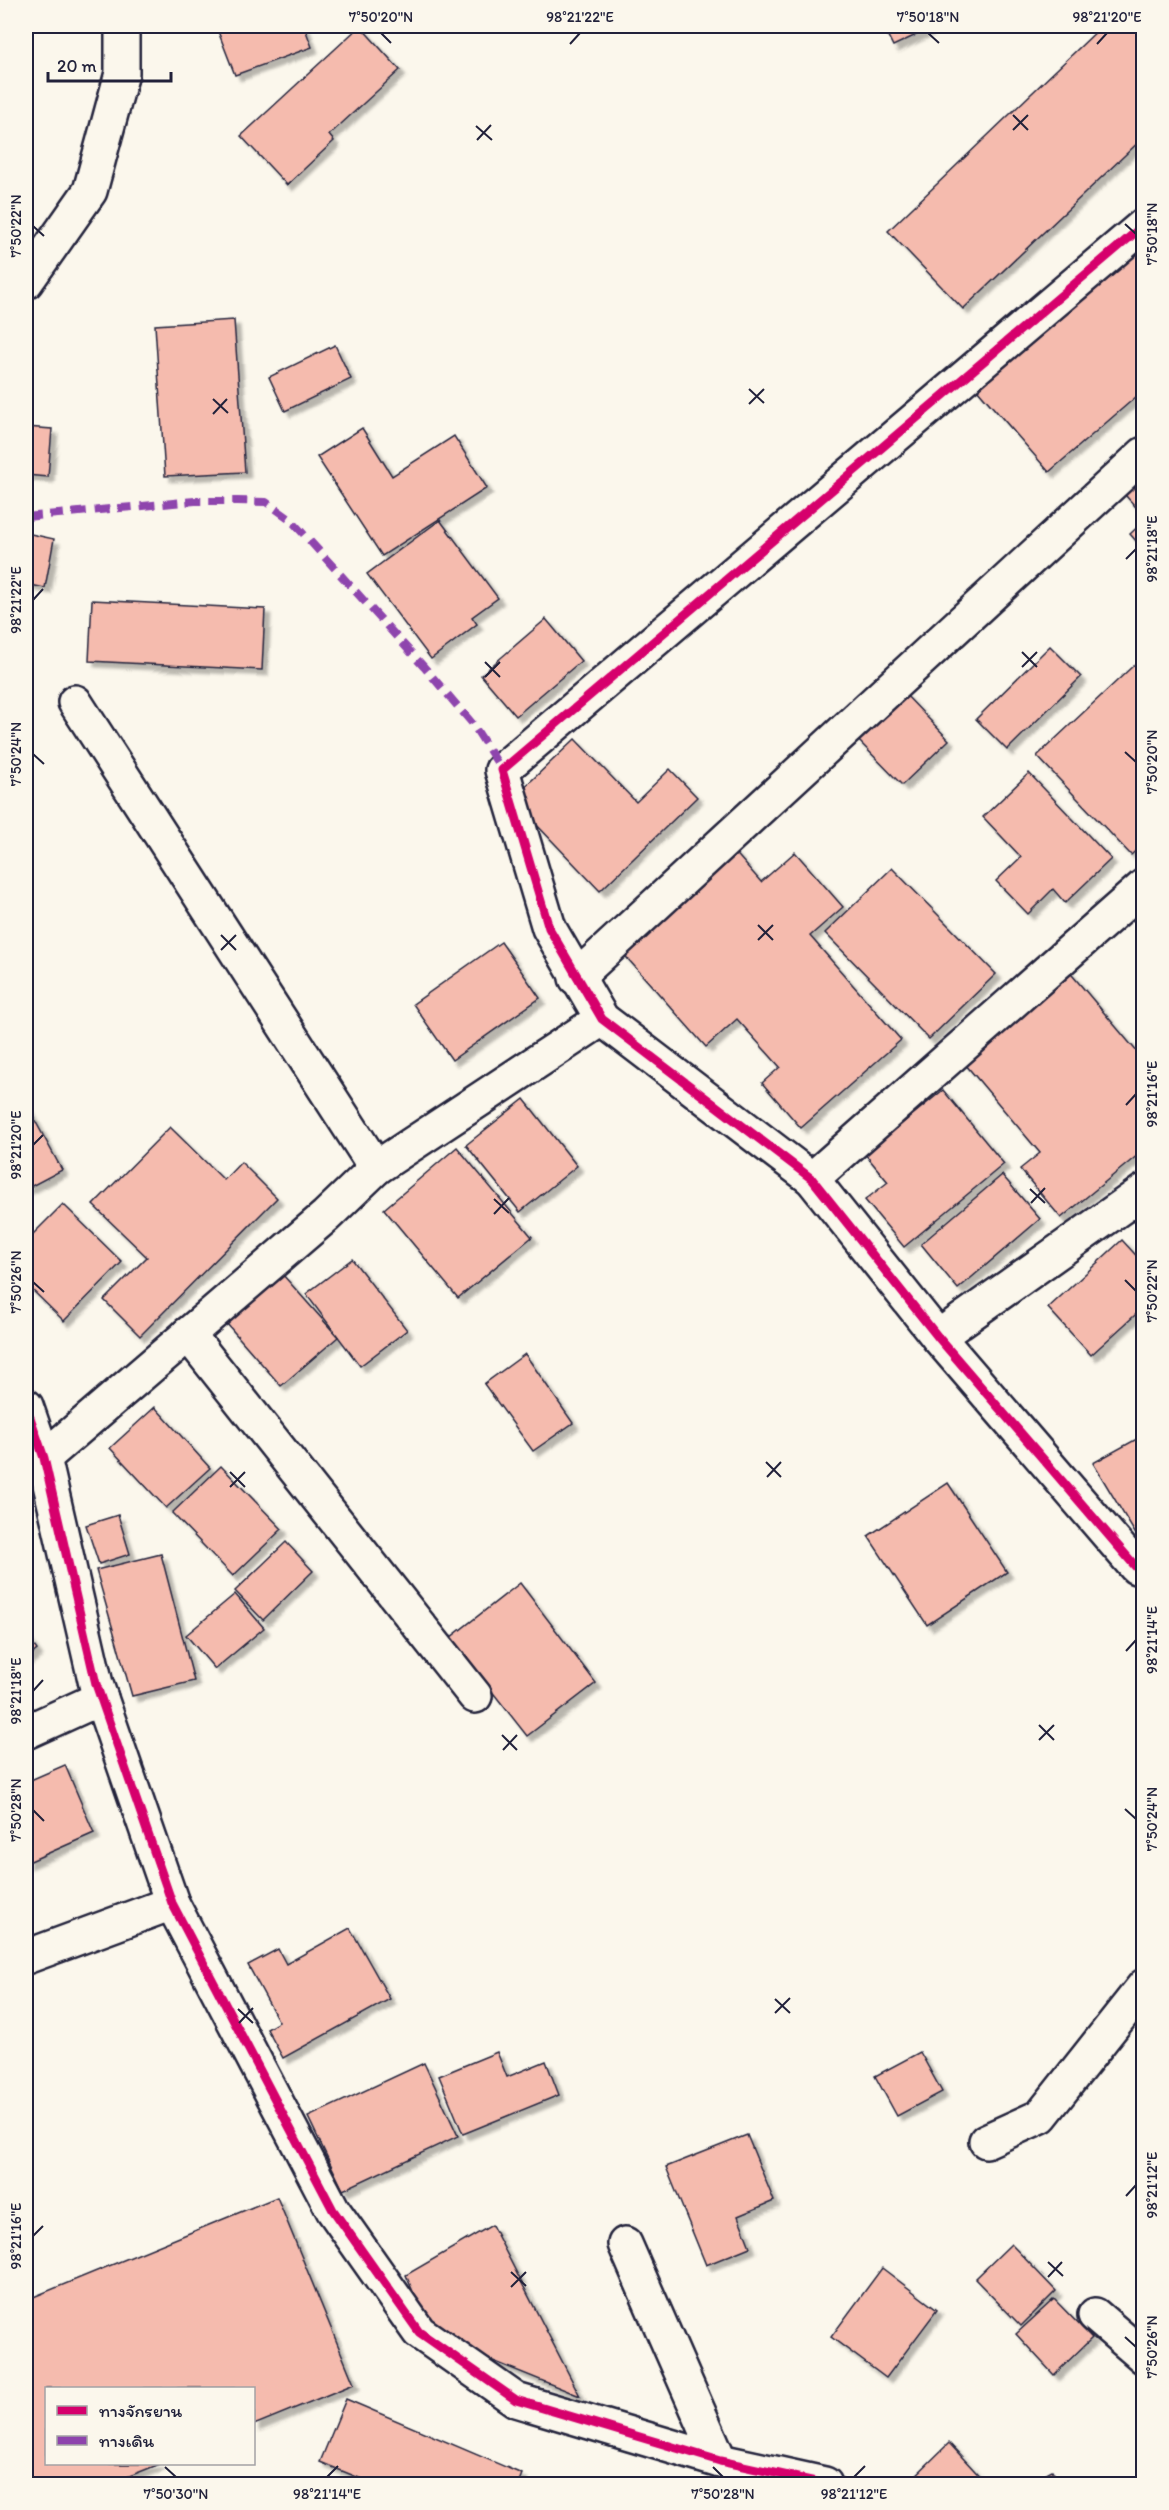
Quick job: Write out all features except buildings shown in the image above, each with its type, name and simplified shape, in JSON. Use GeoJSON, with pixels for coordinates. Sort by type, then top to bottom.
{"type":"FeatureCollection","features":[{"type":"Feature","properties":{"kind":"street"},"geometry":{"type":"LineString","coordinates":[[26,282],[90,191],[122,73],[122,26]]}},
{"type":"Feature","properties":{"kind":"street"},"geometry":{"type":"LineString","coordinates":[[1143,225],[501,770],[549,928],[576,978],[602,1019],[812,1179],[938,1337],[1137,1568],[1143,1569]]}},
{"type":"Feature","properties":{"kind":"street"},"geometry":{"type":"LineString","coordinates":[[576,978],[1143,454]]}},
{"type":"Feature","properties":{"kind":"street"},"geometry":{"type":"LineString","coordinates":[[75,702],[376,1168]]}},
{"type":"Feature","properties":{"kind":"street"},"geometry":{"type":"LineString","coordinates":[[812,1179],[1143,886]]}},
{"type":"Feature","properties":{"kind":"street"},"geometry":{"type":"LineString","coordinates":[[44,1458],[326,1216],[376,1168],[602,1019]]}},
{"type":"Feature","properties":{"kind":"street"},"geometry":{"type":"LineString","coordinates":[[938,1337],[1143,1191]]}},
{"type":"Feature","properties":{"kind":"street"},"geometry":{"type":"LineString","coordinates":[[188,1334],[475,1696]]}},
{"type":"Feature","properties":{"kind":"street"},"geometry":{"type":"LineString","coordinates":[[26,1406],[44,1458],[101,1698],[172,1904],[333,2210],[419,2332],[516,2400],[720,2461],[825,2484]]}},
{"type":"Feature","properties":{"kind":"street"},"geometry":{"type":"LineString","coordinates":[[26,1732],[101,1698]]}},
{"type":"Feature","properties":{"kind":"street"},"geometry":{"type":"LineString","coordinates":[[26,1957],[172,1904]]}},
{"type":"Feature","properties":{"kind":"street"},"geometry":{"type":"LineString","coordinates":[[986,2141],[1041,2116],[1143,1986]]}},
{"type":"Feature","properties":{"kind":"street"},"geometry":{"type":"LineString","coordinates":[[625,2244],[720,2461]]}},
{"type":"Feature","properties":{"kind":"street"},"geometry":{"type":"LineString","coordinates":[[1095,2315],[1143,2356]]}},
{"type":"Feature","properties":{"kind":"marked path"},"geometry":{"type":"LineString","coordinates":[[26,517],[195,501],[266,502],[290,519],[424,667],[472,723],[502,770]]}},
{"type":"Feature","properties":{"kind":"cycle path"},"geometry":{"type":"LineString","coordinates":[[1144,225],[502,770],[549,928],[602,1019],[812,1179],[938,1337],[1136,1567],[1144,1569]]}},
{"type":"Feature","properties":{"kind":"cycle path"},"geometry":{"type":"LineString","coordinates":[[26,1406],[44,1458],[96,1684],[172,1903],[333,2210],[419,2332],[516,2400],[720,2461],[825,2484]]}}]}
